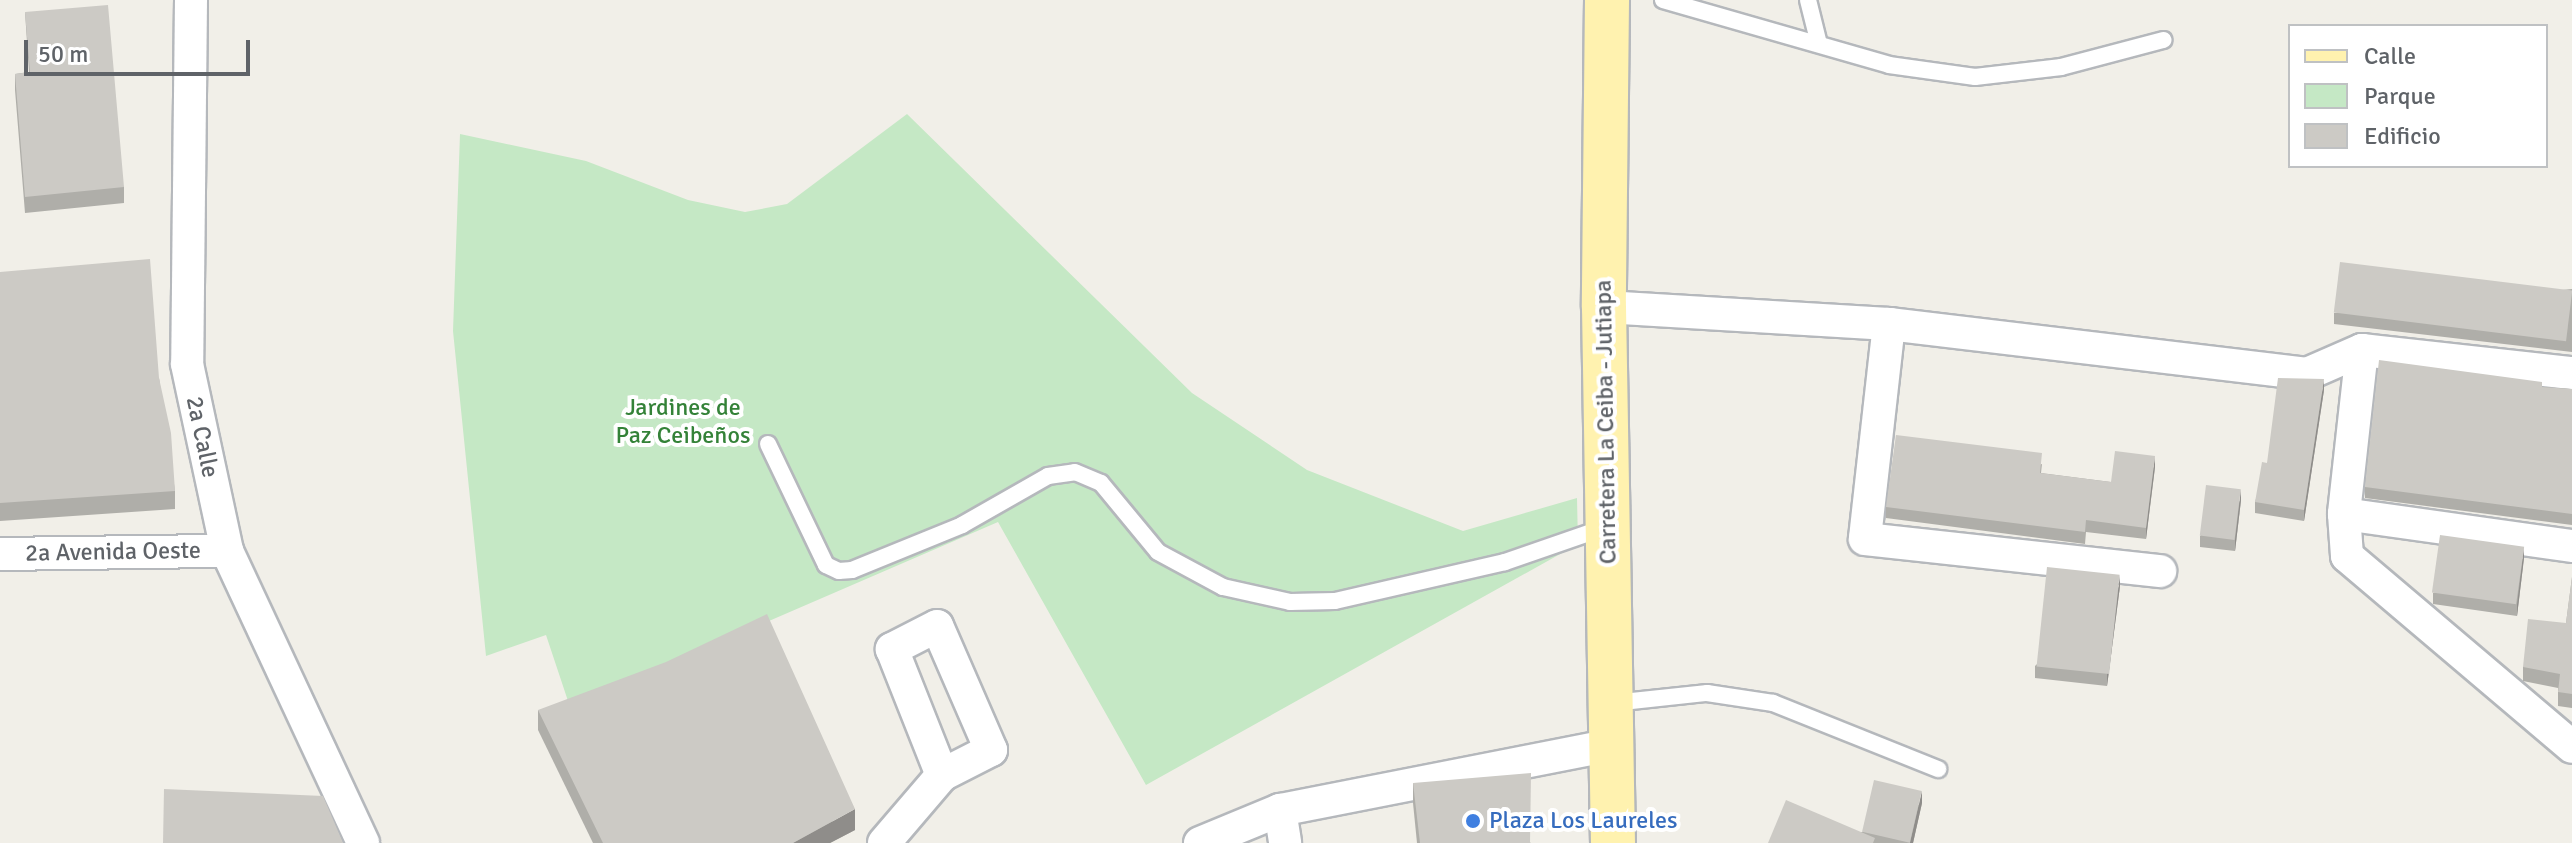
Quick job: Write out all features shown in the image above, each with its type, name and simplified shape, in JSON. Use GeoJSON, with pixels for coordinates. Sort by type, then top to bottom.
{"type":"FeatureCollection","features":[{"type":"Feature","properties":{"kind":"main road","name":"Carretera La Ceiba - Jutiapa"},"geometry":{"type":"LineString","coordinates":[[1607,0],[1604,307],[1613,843]]}},
{"type":"Feature","properties":{"kind":"street","name":"2a Calle"},"geometry":{"type":"LineString","coordinates":[[191,0],[187,364],[227,551],[363,843]]}},
{"type":"Feature","properties":{"kind":"street"},"geometry":{"type":"LineString","coordinates":[[1604,307],[1889,324],[2307,374],[2362,350],[2572,373]]}},
{"type":"Feature","properties":{"kind":"street"},"geometry":{"type":"LineString","coordinates":[[1889,324],[1865,539],[2160,571]]}},
{"type":"Feature","properties":{"kind":"street"},"geometry":{"type":"LineString","coordinates":[[2362,350],[2344,514],[2347,556],[2559,723],[2572,747]]}},
{"type":"Feature","properties":{"kind":"street"},"geometry":{"type":"LineString","coordinates":[[2344,514],[2572,546]]}},
{"type":"Feature","properties":{"kind":"street","name":"2a Avenida Oeste"},"geometry":{"type":"LineString","coordinates":[[0,554],[227,551]]}},
{"type":"Feature","properties":{"kind":"street"},"geometry":{"type":"LineString","coordinates":[[1200,843],[1280,810],[1612,724]]}},
{"type":"Feature","properties":{"kind":"street"},"geometry":{"type":"LineString","coordinates":[[884,843],[942,775]]}},
{"type":"Feature","properties":{"kind":"street"},"geometry":{"type":"LineString","coordinates":[[1280,810],[1285,843]]}},
{"type":"Feature","properties":{"kind":"lane"},"geometry":{"type":"LineString","coordinates":[[1663,0],[1889,65],[1975,77],[2061,67],[2163,40]]}},
{"type":"Feature","properties":{"kind":"lane"},"geometry":{"type":"LineString","coordinates":[[1808,0],[1819,44]]}},
{"type":"Feature","properties":{"kind":"lane"},"geometry":{"type":"LineString","coordinates":[[768,444],[826,565],[839,571],[852,570],[962,525],[1048,476],[1075,472],[1101,483],[1158,552],[1223,587],[1290,602],[1335,601],[1505,562],[1608,527]]}},
{"type":"Feature","properties":{"kind":"lane"},"geometry":{"type":"LineString","coordinates":[[1612,724],[1707,693],[1773,703],[1938,769]]}},
{"type":"Feature","properties":{"kind":"green space","name":"Jardines de Paz Ceibeños"},"geometry":{"type":"Polygon","coordinates":[[[907,114],[1192,393],[1307,470],[1463,531],[1577,498],[1578,544],[1146,785],[998,522],[570,707],[546,635],[486,656],[453,331],[460,134],[586,161],[688,200],[745,212],[787,204],[907,114]]]}},
{"type":"Feature","properties":{"kind":"building"},"geometry":{"type":"Polygon","coordinates":[[[108,5],[124,187],[25,197],[15,74],[30,72],[25,12],[108,5]]]}},
{"type":"Feature","properties":{"kind":"building"},"geometry":{"type":"Polygon","coordinates":[[[150,259],[159,378],[171,433],[175,491],[0,503],[0,272],[150,259]]]}},
{"type":"Feature","properties":{"kind":"building"},"geometry":{"type":"Polygon","coordinates":[[[2340,262],[2572,290],[2566,341],[2334,313],[2340,262]]]}},
{"type":"Feature","properties":{"kind":"building"},"geometry":{"type":"Polygon","coordinates":[[[2379,360],[2542,382],[2542,387],[2572,389],[2572,514],[2365,487],[2379,360]]]}},
{"type":"Feature","properties":{"kind":"building"},"geometry":{"type":"Polygon","coordinates":[[[2278,378],[2324,379],[2304,510],[2255,502],[2262,462],[2267,463],[2278,378]]]}},
{"type":"Feature","properties":{"kind":"building"},"geometry":{"type":"Polygon","coordinates":[[[1896,435],[2042,453],[2040,473],[2111,482],[2115,451],[2155,456],[2146,528],[2086,520],[2085,532],[1886,507],[1896,435]]]}},
{"type":"Feature","properties":{"kind":"building"},"geometry":{"type":"Polygon","coordinates":[[[2206,485],[2241,489],[2235,540],[2200,536],[2206,485]]]}},
{"type":"Feature","properties":{"kind":"building"},"geometry":{"type":"Polygon","coordinates":[[[2440,535],[2524,547],[2516,604],[2432,592],[2440,535]]]}},
{"type":"Feature","properties":{"kind":"building"},"geometry":{"type":"Polygon","coordinates":[[[2047,567],[2120,575],[2109,674],[2037,666],[2047,567]]]}},
{"type":"Feature","properties":{"kind":"building"},"geometry":{"type":"Polygon","coordinates":[[[2572,577],[2572,694],[2558,692],[2560,674],[2523,667],[2528,619],[2566,623],[2572,577]]]}},
{"type":"Feature","properties":{"kind":"building"},"geometry":{"type":"Polygon","coordinates":[[[767,614],[855,809],[793,843],[603,843],[538,710],[666,662],[767,614]]]}},
{"type":"Feature","properties":{"kind":"building","name":"Plaza Los Laureles"},"geometry":{"type":"Polygon","coordinates":[[[1531,773],[1530,843],[1420,843],[1413,783],[1531,773]]]}},
{"type":"Feature","properties":{"kind":"building"},"geometry":{"type":"Polygon","coordinates":[[[1874,780],[1922,791],[1910,843],[1862,832],[1874,780]]]}},
{"type":"Feature","properties":{"kind":"building"},"geometry":{"type":"Polygon","coordinates":[[[164,789],[323,796],[343,843],[163,843],[164,789]]]}},
{"type":"Feature","properties":{"kind":"building"},"geometry":{"type":"Polygon","coordinates":[[[1786,800],[1875,838],[1873,843],[1768,843],[1786,800]]]}},
{"type":"Feature","properties":{"kind":"place","name":"Plaza Los Laureles"},"geometry":{"type":"Point","coordinates":[1473,821]}}]}
